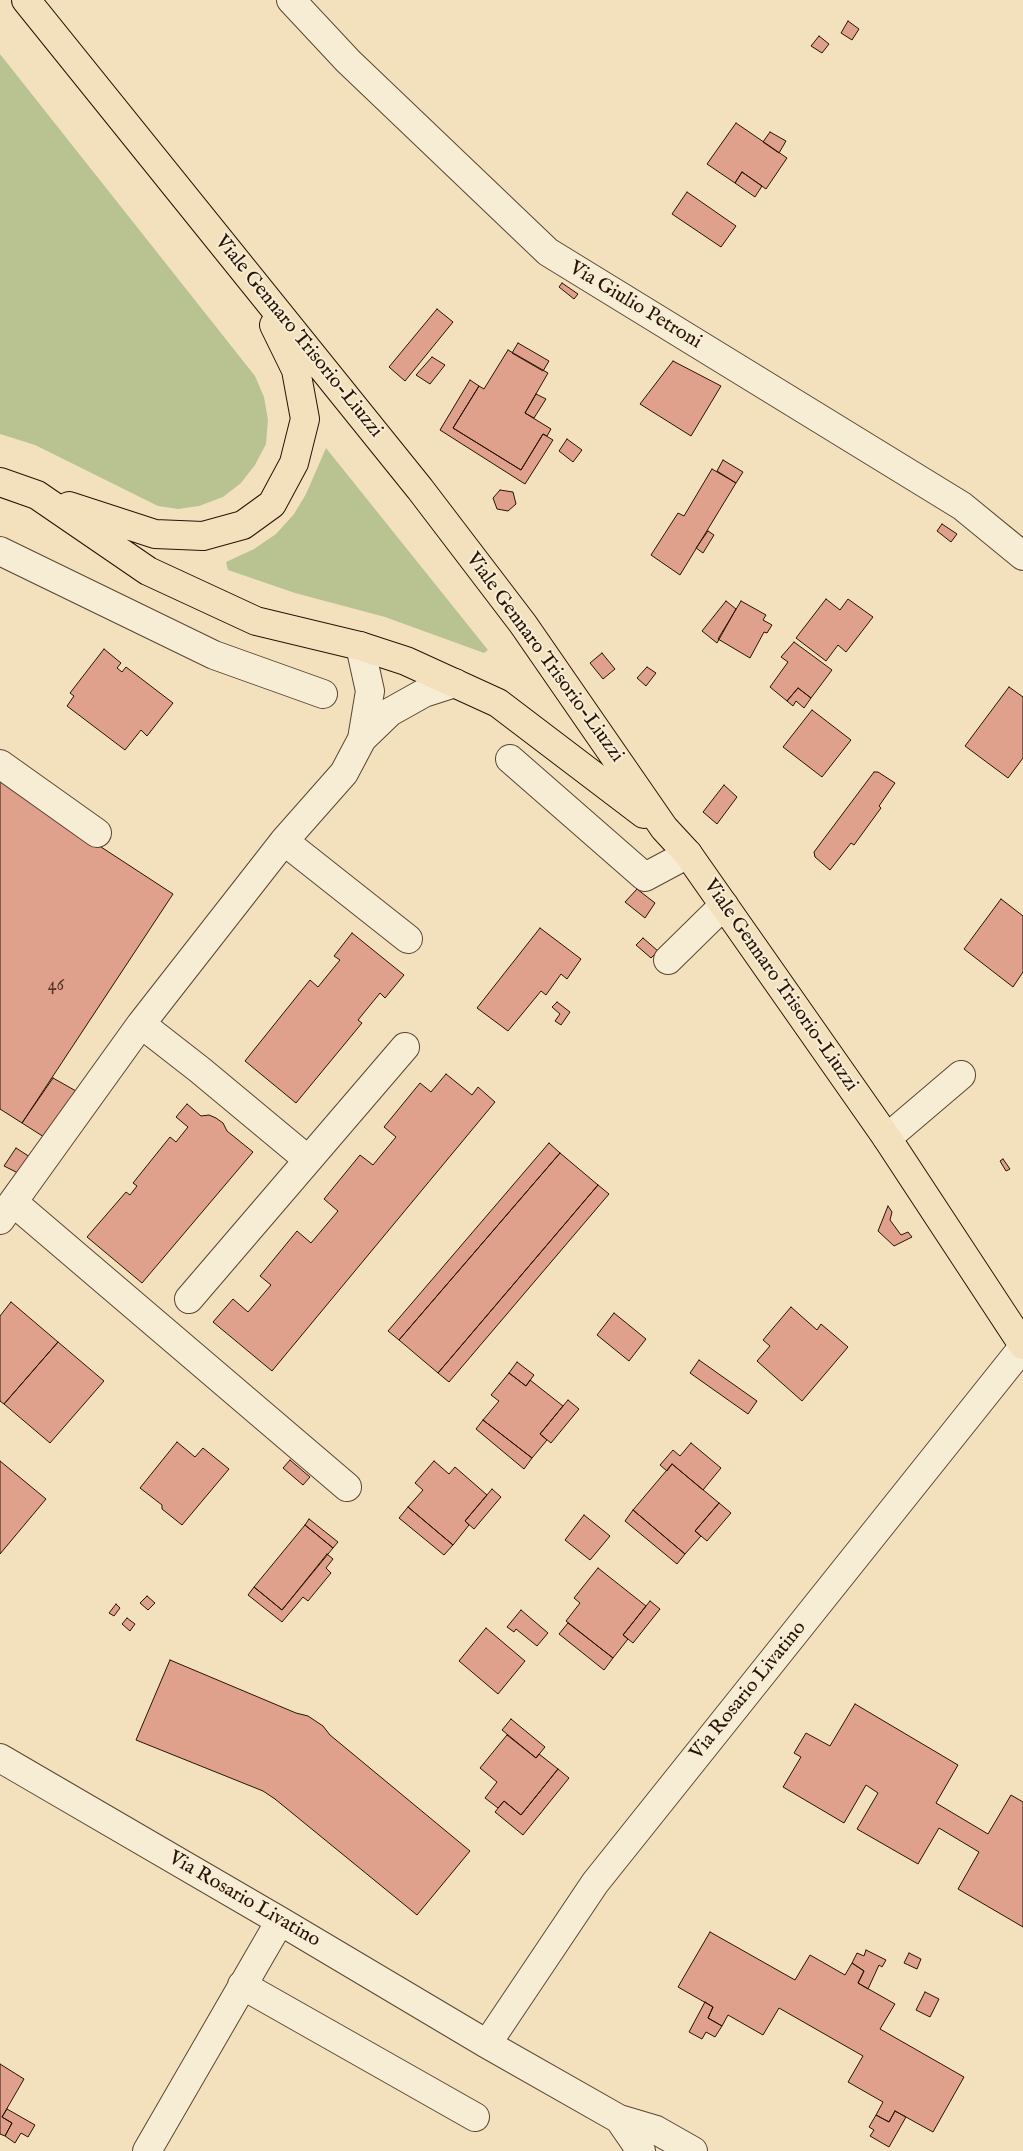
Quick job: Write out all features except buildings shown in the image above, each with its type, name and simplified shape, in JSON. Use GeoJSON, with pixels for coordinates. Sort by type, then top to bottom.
{"type":"FeatureCollection","features":[{"type":"Feature","properties":{"kind":"main road","name":"Viale Gennaro Trisorio-Liuzzi"},"geometry":{"type":"LineString","coordinates":[[26,0],[420,489],[523,624],[664,828],[688,854],[887,1138],[1023,1346]]}},
{"type":"Feature","properties":{"kind":"main road"},"geometry":{"type":"LineString","coordinates":[[0,482],[155,534],[203,536],[243,525],[272,504],[294,463],[305,419],[296,370],[250,278]]}},
{"type":"Feature","properties":{"kind":"main road"},"geometry":{"type":"LineString","coordinates":[[37,495],[148,571],[256,621],[360,646],[406,661],[498,703],[664,828]]}},
{"type":"Feature","properties":{"kind":"street","name":"Via Giulio Petroni"},"geometry":{"type":"LineString","coordinates":[[291,0],[348,61],[548,252],[962,506],[1023,556]]}},
{"type":"Feature","properties":{"kind":"street"},"geometry":{"type":"LineString","coordinates":[[0,551],[214,656],[323,694]]}},
{"type":"Feature","properties":{"kind":"street"},"geometry":{"type":"LineString","coordinates":[[360,646],[370,691],[362,739]]}},
{"type":"Feature","properties":{"kind":"street"},"geometry":{"type":"LineString","coordinates":[[347,1487],[7,1211],[141,1024],[284,841],[344,773],[362,739],[390,712],[424,693],[456,683]]}},
{"type":"Feature","properties":{"kind":"street"},"geometry":{"type":"LineString","coordinates":[[510,760],[645,877],[688,854]]}},
{"type":"Feature","properties":{"kind":"street"},"geometry":{"type":"LineString","coordinates":[[0,764],[97,833]]}},
{"type":"Feature","properties":{"kind":"street"},"geometry":{"type":"LineString","coordinates":[[284,841],[408,939]]}},
{"type":"Feature","properties":{"kind":"street"},"geometry":{"type":"LineString","coordinates":[[668,960],[724,905]]}},
{"type":"Feature","properties":{"kind":"street"},"geometry":{"type":"LineString","coordinates":[[141,1024],[200,1070],[307,1159]]}},
{"type":"Feature","properties":{"kind":"street"},"geometry":{"type":"LineString","coordinates":[[189,1300],[307,1159],[405,1047]]}},
{"type":"Feature","properties":{"kind":"street"},"geometry":{"type":"LineString","coordinates":[[887,1138],[961,1075]]}},
{"type":"Feature","properties":{"kind":"street","name":"Via Rosario Livatino"},"geometry":{"type":"LineString","coordinates":[[486,2044],[596,1883],[1023,1346]]}},
{"type":"Feature","properties":{"kind":"street","name":"Via Rosario Livatino"},"geometry":{"type":"LineString","coordinates":[[0,1758],[280,1921],[486,2044],[619,2119],[656,2130],[693,2151]]}},
{"type":"Feature","properties":{"kind":"street"},"geometry":{"type":"LineString","coordinates":[[147,2151],[280,1921]]}},
{"type":"Feature","properties":{"kind":"street"},"geometry":{"type":"LineString","coordinates":[[242,1985],[475,2117]]}},
{"type":"Feature","properties":{"kind":"street","name":"Via Rosario Livatino"},"geometry":{"type":"LineString","coordinates":[[619,2119],[642,2151]]}},
{"type":"Feature","properties":{"kind":"green space"},"geometry":{"type":"Polygon","coordinates":[[[0,54],[255,376],[264,397],[268,420],[266,444],[255,465],[241,483],[223,497],[199,506],[178,509],[158,506],[35,445],[0,434],[0,54]]]}},
{"type":"Feature","properties":{"kind":"green space"},"geometry":{"type":"Polygon","coordinates":[[[326,448],[488,650],[484,653],[385,617],[295,593],[228,570],[226,562],[254,549],[276,534],[294,514],[306,494],[326,448]]]}}]}
